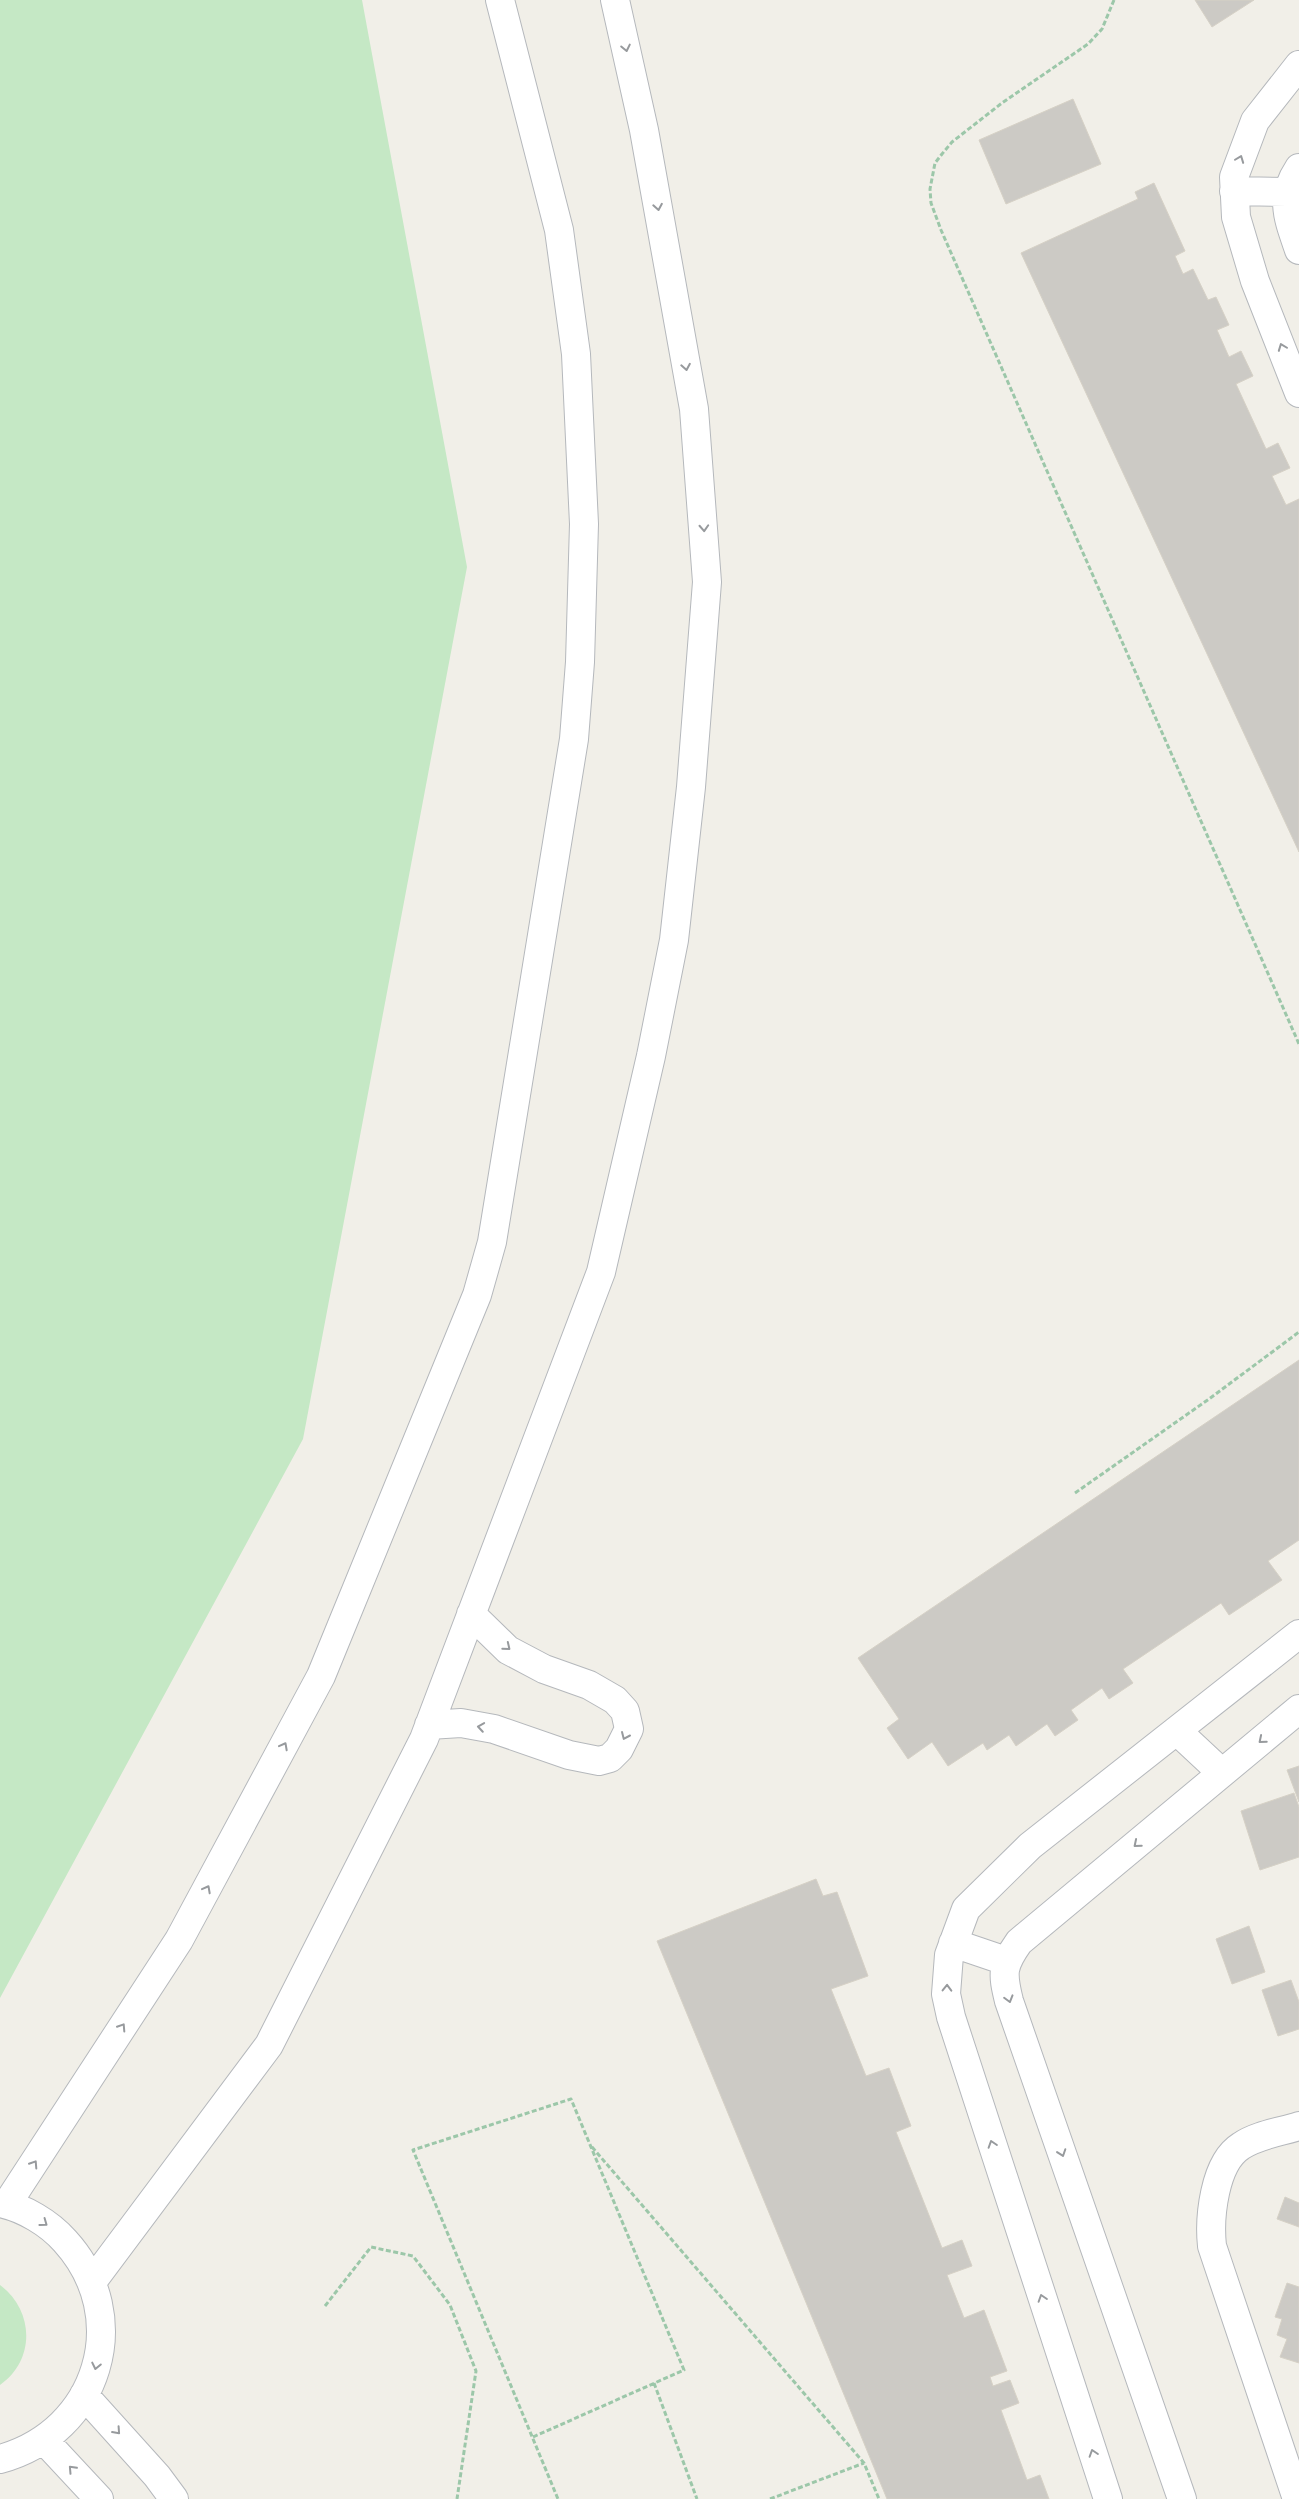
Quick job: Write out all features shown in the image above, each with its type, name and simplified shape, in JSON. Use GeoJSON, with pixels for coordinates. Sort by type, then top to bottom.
{"type":"FeatureCollection","features":[{"type":"Feature","properties":{"kind":"street"},"geometry":{"type":"LineString","coordinates":[[0,2459],[18,2454],[44,2440],[67,2420],[84,2395],[96,2372],[101,2340],[100,2310],[92,2282],[78,2256],[58,2233],[35,2216],[4,2204],[179,1940],[321,1676],[477,1295],[492,1242],[574,739],[580,662],[584,524],[576,354],[559,230],[500,0]]}},
{"type":"Feature","properties":{"kind":"street"},"geometry":{"type":"LineString","coordinates":[[92,2282],[269,2045],[429,1725],[602,1272],[651,1056],[674,940],[692,777],[707,582],[694,409],[644,130],[616,0]]}},
{"type":"Feature","properties":{"kind":"street"},"geometry":{"type":"LineString","coordinates":[[1299,64],[1255,121],[1234,177],[1236,217],[1255,281],[1299,393]]}},
{"type":"Feature","properties":{"kind":"street"},"geometry":{"type":"LineString","coordinates":[[1299,168],[1287,192],[1286,212],[1299,250]]}},
{"type":"Feature","properties":{"kind":"street"},"geometry":{"type":"LineString","coordinates":[[1234,191],[1287,192]]}},
{"type":"Feature","properties":{"kind":"street"},"geometry":{"type":"LineString","coordinates":[[429,1725],[461,1723],[494,1729],[569,1755],[599,1761],[610,1758],[615,1754],[629,1729],[625,1711],[615,1700],[590,1685],[544,1670],[508,1650],[471,1614]]}},
{"type":"Feature","properties":{"kind":"street"},"geometry":{"type":"LineString","coordinates":[[1108,2499],[951,2017],[946,1994],[948,1955],[966,1909],[1030,1846],[1299,1634]]}},
{"type":"Feature","properties":{"kind":"street"},"geometry":{"type":"LineString","coordinates":[[1182,2499],[1009,2000],[1004,1978],[1006,1961],[1019,1942],[1299,1709]]}},
{"type":"Feature","properties":{"kind":"street"},"geometry":{"type":"LineString","coordinates":[[1176,1731],[1222,1773]]}},
{"type":"Feature","properties":{"kind":"street"},"geometry":{"type":"LineString","coordinates":[[953,1944],[1006,1961]]}},
{"type":"Feature","properties":{"kind":"street"},"geometry":{"type":"LineString","coordinates":[[1297,2499],[1212,2246],[1210,2226],[1211,2208],[1227,2159],[1240,2146],[1299,2126]]}},
{"type":"Feature","properties":{"kind":"street"},"geometry":{"type":"LineString","coordinates":[[84,2395],[158,2476],[173,2498]]}},
{"type":"Feature","properties":{"kind":"street"},"geometry":{"type":"LineString","coordinates":[[44,2440],[99,2499]]}},
{"type":"Feature","properties":{"kind":"path"},"geometry":{"type":"LineString","coordinates":[[1114,0],[1102,29],[1088,44],[1002,103],[952,142],[936,163],[930,189],[932,203],[948,248],[1299,1044]]}},
{"type":"Feature","properties":{"kind":"path"},"geometry":{"type":"LineString","coordinates":[[1075,1493],[1209,1399],[1299,1332]]}},
{"type":"Feature","properties":{"kind":"path"},"geometry":{"type":"LineString","coordinates":[[533,2438],[684,2370],[571,2099],[413,2150],[558,2499]]}},
{"type":"Feature","properties":{"kind":"path"},"geometry":{"type":"LineString","coordinates":[[590,2144],[864,2463],[879,2499]]}},
{"type":"Feature","properties":{"kind":"path"},"geometry":{"type":"LineString","coordinates":[[325,2306],[371,2248],[413,2256],[450,2305],[476,2371],[457,2499]]}},
{"type":"Feature","properties":{"kind":"path"},"geometry":{"type":"LineString","coordinates":[[654,2383],[697,2499]]}},
{"type":"Feature","properties":{"kind":"path"},"geometry":{"type":"LineString","coordinates":[[770,2499],[864,2463]]}},
{"type":"Feature","properties":{"kind":"green space"},"geometry":{"type":"Polygon","coordinates":[[[0,0],[362,0],[467,567],[303,1439],[0,1998],[0,0]]]}},
{"type":"Feature","properties":{"kind":"green space"},"geometry":{"type":"Polygon","coordinates":[[[0,2285],[11,2295],[19,2308],[24,2321],[26,2335],[25,2349],[20,2362],[12,2375],[0,2385],[0,2285]]]}},
{"type":"Feature","properties":{"kind":"building"},"geometry":{"type":"Polygon","coordinates":[[[1195,0],[1254,0],[1212,27],[1195,0]]]}},
{"type":"Feature","properties":{"kind":"building"},"geometry":{"type":"Polygon","coordinates":[[[1073,99],[1101,164],[1006,204],[979,140],[1073,99]]]}},
{"type":"Feature","properties":{"kind":"building"},"geometry":{"type":"Polygon","coordinates":[[[1154,183],[1185,251],[1175,256],[1183,274],[1193,269],[1208,300],[1216,297],[1229,325],[1217,330],[1229,357],[1241,351],[1253,376],[1236,384],[1266,449],[1278,443],[1290,468],[1272,476],[1286,505],[1299,499],[1299,852],[1021,253],[1138,199],[1135,192],[1154,183]]]}},
{"type":"Feature","properties":{"kind":"building"},"geometry":{"type":"Polygon","coordinates":[[[1299,1360],[1299,1540],[1268,1561],[1282,1580],[1229,1615],[1221,1603],[1123,1669],[1133,1683],[1109,1699],[1102,1688],[1071,1710],[1078,1720],[1055,1736],[1047,1724],[1016,1746],[1009,1735],[987,1750],[983,1743],[948,1766],[932,1742],[908,1759],[887,1728],[899,1719],[858,1658],[1299,1360]]]}},
{"type":"Feature","properties":{"kind":"building"},"geometry":{"type":"Polygon","coordinates":[[[1299,1766],[1299,1802],[1287,1770],[1299,1766]]]}},
{"type":"Feature","properties":{"kind":"building"},"geometry":{"type":"Polygon","coordinates":[[[1294,1793],[1299,1807],[1299,1857],[1260,1870],[1241,1811],[1294,1793]]]}},
{"type":"Feature","properties":{"kind":"building"},"geometry":{"type":"Polygon","coordinates":[[[816,1879],[823,1896],[837,1892],[868,1976],[831,1989],[866,2076],[889,2068],[911,2126],[896,2132],[942,2248],[962,2240],[972,2266],[947,2275],[964,2318],[984,2310],[1007,2371],[990,2377],[993,2386],[1010,2380],[1019,2403],[1001,2410],[1027,2480],[1040,2475],[1049,2499],[887,2499],[657,1941],[816,1879]]]}},
{"type":"Feature","properties":{"kind":"building"},"geometry":{"type":"Polygon","coordinates":[[[1249,1926],[1265,1972],[1232,1984],[1216,1939],[1249,1926]]]}},
{"type":"Feature","properties":{"kind":"building"},"geometry":{"type":"Polygon","coordinates":[[[1291,1980],[1299,2002],[1299,2029],[1278,2036],[1262,1990],[1291,1980]]]}},
{"type":"Feature","properties":{"kind":"building"},"geometry":{"type":"Polygon","coordinates":[[[1285,2197],[1299,2203],[1299,2227],[1277,2219],[1285,2197]]]}},
{"type":"Feature","properties":{"kind":"building"},"geometry":{"type":"Polygon","coordinates":[[[1287,2283],[1299,2287],[1299,2363],[1280,2357],[1287,2339],[1277,2335],[1282,2319],[1275,2317],[1287,2283]]]}}]}
